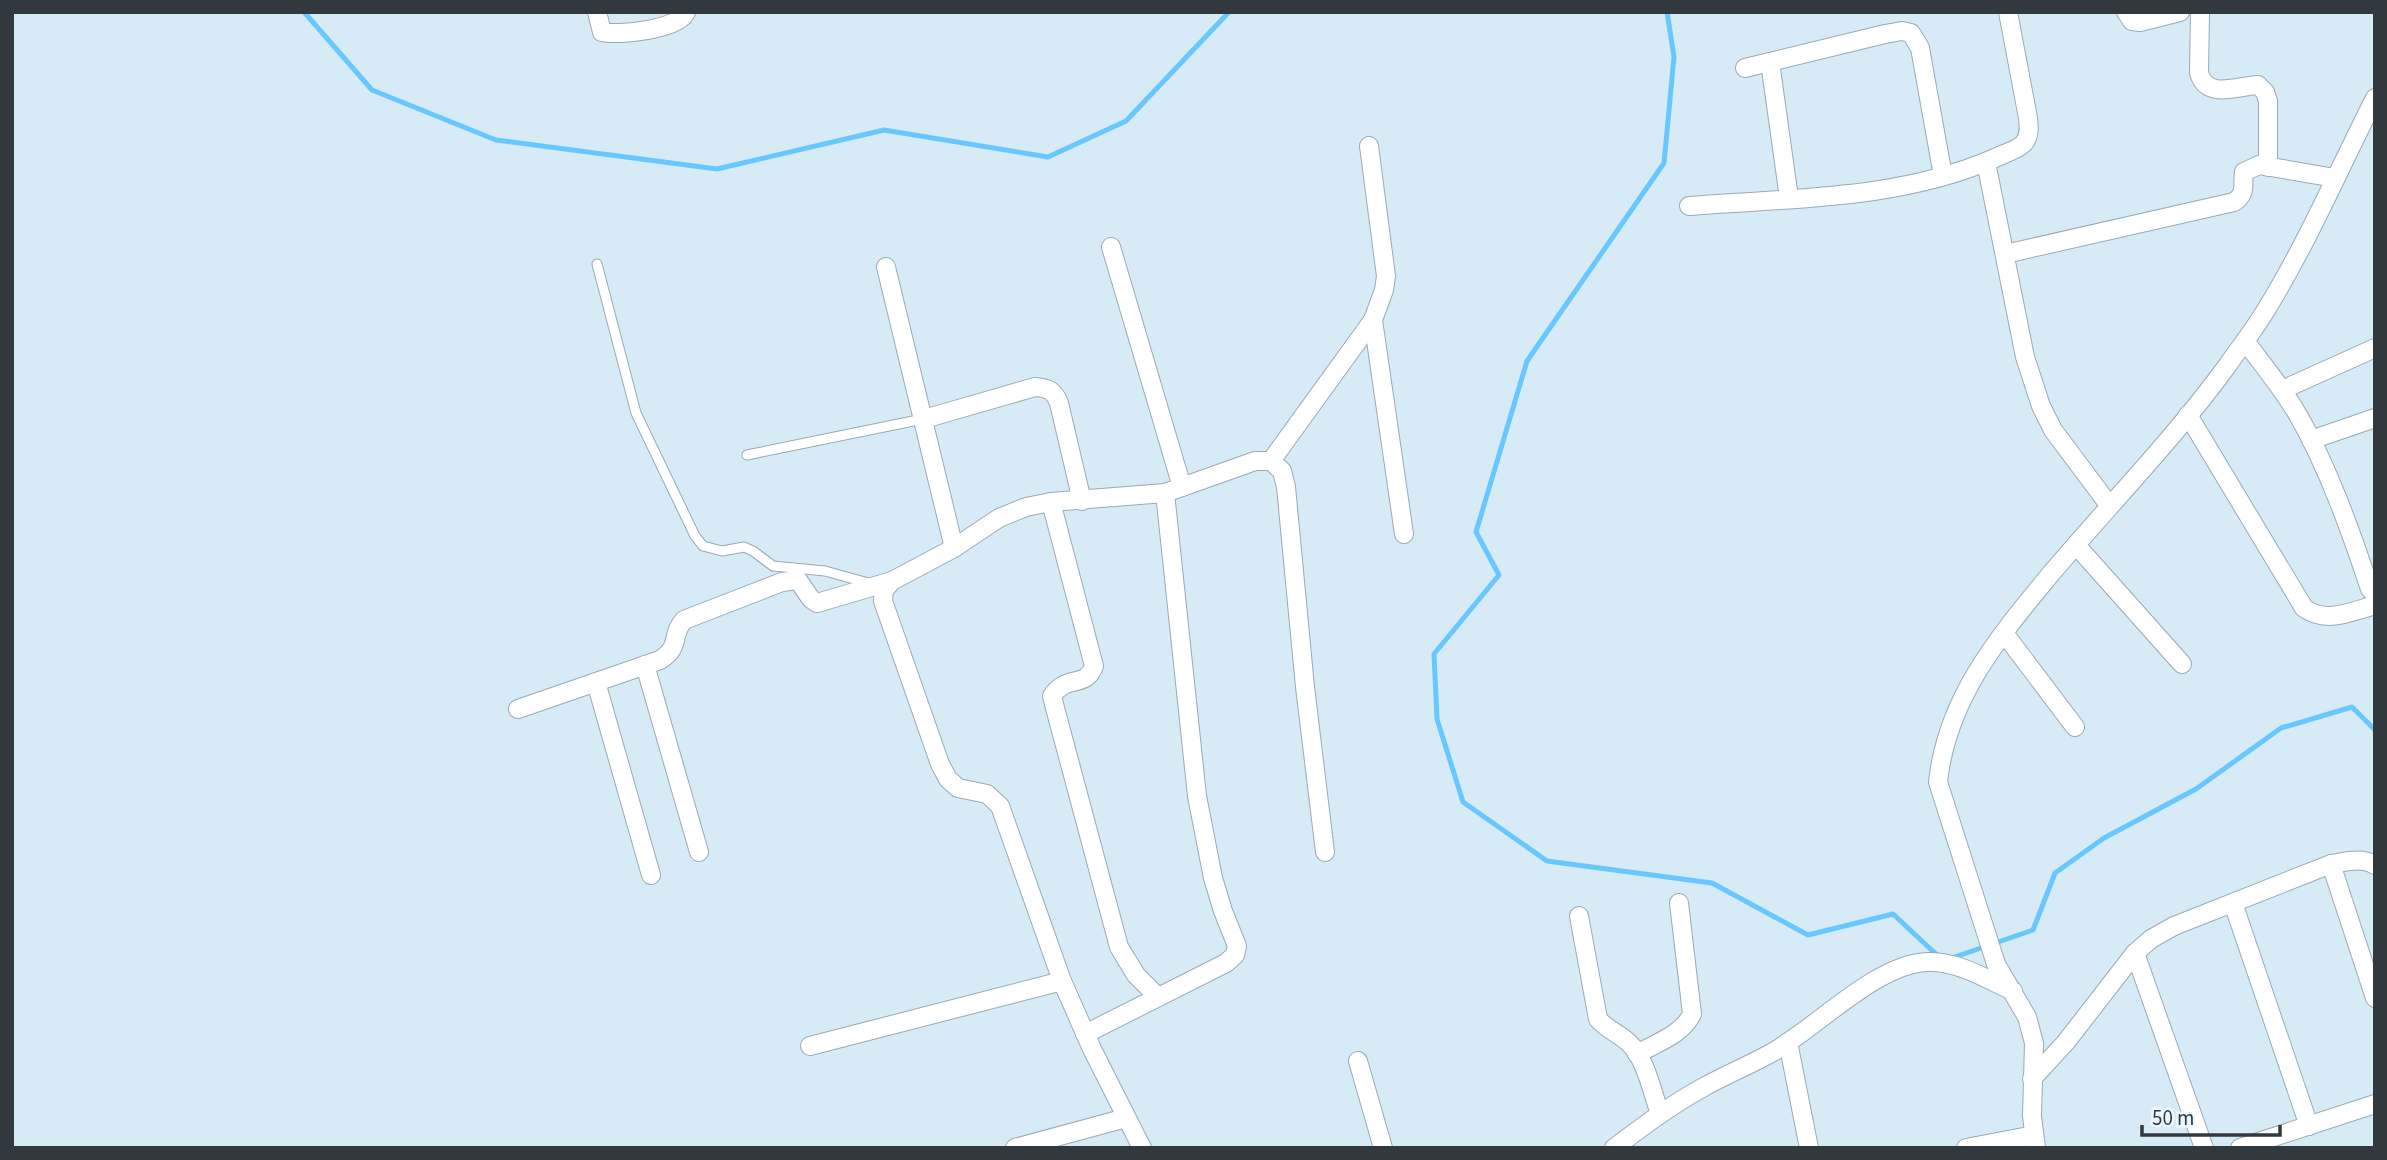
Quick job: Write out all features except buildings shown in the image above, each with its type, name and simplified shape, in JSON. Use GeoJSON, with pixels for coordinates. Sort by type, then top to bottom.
{"type":"FeatureCollection","features":[{"type":"Feature","properties":{"kind":"street"},"geometry":{"type":"LineString","coordinates":[[597,12],[602,32],[613,34],[674,24],[684,18],[686,12]]}},
{"type":"Feature","properties":{"kind":"street"},"geometry":{"type":"LineString","coordinates":[[2126,12],[2132,21],[2140,22],[2180,12]]}},
{"type":"Feature","properties":{"kind":"street"},"geometry":{"type":"LineString","coordinates":[[2200,12],[2199,74],[2202,82],[2208,88],[2216,90],[2258,85],[2265,92],[2268,101],[2268,167]]}},
{"type":"Feature","properties":{"kind":"street"},"geometry":{"type":"LineString","coordinates":[[1689,206],[1878,192],[1986,162],[2023,144],[2029,133],[2028,118],[2009,13]]}},
{"type":"Feature","properties":{"kind":"street"},"geometry":{"type":"LineString","coordinates":[[1745,68],[1885,34],[1902,31],[1911,33],[1920,48],[1943,176]]}},
{"type":"Feature","properties":{"kind":"street"},"geometry":{"type":"LineString","coordinates":[[1770,62],[1789,198]]}},
{"type":"Feature","properties":{"kind":"street"},"geometry":{"type":"LineString","coordinates":[[1966,1148],[2035,1141],[2032,1116],[2034,1043],[2027,1017],[1996,964],[1938,782],[1947,731],[1965,692],[2004,633],[2076,544],[2188,415],[2245,341],[2288,272],[2373,104]]}},
{"type":"Feature","properties":{"kind":"street"},"geometry":{"type":"LineString","coordinates":[[1271,461],[1373,320],[1384,290],[1387,276],[1369,146]]}},
{"type":"Feature","properties":{"kind":"street"},"geometry":{"type":"LineString","coordinates":[[1986,162],[2025,357],[2041,406],[2053,430],[2109,505]]}},
{"type":"Feature","properties":{"kind":"street"},"geometry":{"type":"LineString","coordinates":[[2004,254],[2234,202],[2241,198],[2244,190],[2244,172],[2259,165],[2334,178]]}},
{"type":"Feature","properties":{"kind":"street"},"geometry":{"type":"LineString","coordinates":[[1085,1034],[1226,963],[1235,956],[1237,946],[1213,878],[1197,796],[1173,490],[1111,247]]}},
{"type":"Feature","properties":{"kind":"street"},"geometry":{"type":"LineString","coordinates":[[886,267],[954,548]]}},
{"type":"Feature","properties":{"kind":"street"},"geometry":{"type":"LineString","coordinates":[[1373,320],[1404,534]]}},
{"type":"Feature","properties":{"kind":"street"},"geometry":{"type":"LineString","coordinates":[[2245,341],[2282,390],[2311,440],[2325,469],[2370,589],[2375,594]]}},
{"type":"Feature","properties":{"kind":"street"},"geometry":{"type":"LineString","coordinates":[[2282,390],[2375,348]]}},
{"type":"Feature","properties":{"kind":"street"},"geometry":{"type":"LineString","coordinates":[[924,419],[1035,387],[1048,388],[1055,393],[1059,403],[1082,500]]}},
{"type":"Feature","properties":{"kind":"street"},"geometry":{"type":"LineString","coordinates":[[2188,415],[2304,608],[2314,615],[2328,617],[2375,605]]}},
{"type":"Feature","properties":{"kind":"street"},"geometry":{"type":"LineString","coordinates":[[2311,440],[2375,418]]}},
{"type":"Feature","properties":{"kind":"street"},"geometry":{"type":"LineString","coordinates":[[518,709],[645,665],[669,654],[675,647],[679,626],[684,620],[782,582],[798,580],[817,603],[884,584],[954,548],[999,518],[1026,507],[1173,490],[1255,461],[1271,461],[1282,471],[1286,487],[1305,687],[1325,852]]}},
{"type":"Feature","properties":{"kind":"street"},"geometry":{"type":"LineString","coordinates":[[1051,502],[1094,666],[1091,674],[1081,680],[1066,682],[1058,687],[1052,696],[1119,947],[1136,975],[1158,997]]}},
{"type":"Feature","properties":{"kind":"street"},"geometry":{"type":"LineString","coordinates":[[2076,544],[2182,664]]}},
{"type":"Feature","properties":{"kind":"street"},"geometry":{"type":"LineString","coordinates":[[884,584],[883,601],[940,764],[948,779],[958,788],[987,794],[1000,806],[1062,981],[1085,1034],[1142,1148]]}},
{"type":"Feature","properties":{"kind":"street"},"geometry":{"type":"LineString","coordinates":[[2004,633],[2075,727]]}},
{"type":"Feature","properties":{"kind":"street"},"geometry":{"type":"LineString","coordinates":[[645,665],[699,852]]}},
{"type":"Feature","properties":{"kind":"street"},"geometry":{"type":"LineString","coordinates":[[596,682],[651,874]]}},
{"type":"Feature","properties":{"kind":"street"},"geometry":{"type":"LineString","coordinates":[[2032,1079],[2066,1042],[2135,953],[2151,939],[2175,926],[2331,864],[2354,860],[2375,865]]}},
{"type":"Feature","properties":{"kind":"street"},"geometry":{"type":"LineString","coordinates":[[2331,864],[2375,998]]}},
{"type":"Feature","properties":{"kind":"street"},"geometry":{"type":"LineString","coordinates":[[1637,1054],[1678,1031],[1692,1014],[1679,903]]}},
{"type":"Feature","properties":{"kind":"street"},"geometry":{"type":"LineString","coordinates":[[2233,903],[2309,1126]]}},
{"type":"Feature","properties":{"kind":"street"},"geometry":{"type":"LineString","coordinates":[[1579,916],[1598,1019],[1605,1028],[1631,1045],[1637,1054],[1660,1114]]}},
{"type":"Feature","properties":{"kind":"street"},"geometry":{"type":"LineString","coordinates":[[2135,953],[2204,1148]]}},
{"type":"Feature","properties":{"kind":"street"},"geometry":{"type":"LineString","coordinates":[[1614,1148],[1660,1114],[1788,1042],[1834,1006],[1897,970],[1926,962],[1953,964],[2014,992]]}},
{"type":"Feature","properties":{"kind":"street"},"geometry":{"type":"LineString","coordinates":[[810,1046],[1062,981]]}},
{"type":"Feature","properties":{"kind":"street"},"geometry":{"type":"LineString","coordinates":[[1788,1042],[1809,1148]]}},
{"type":"Feature","properties":{"kind":"street"},"geometry":{"type":"LineString","coordinates":[[1358,1061],[1382,1148]]}},
{"type":"Feature","properties":{"kind":"street"},"geometry":{"type":"LineString","coordinates":[[2240,1148],[2278,1142],[2309,1126],[2375,1104]]}},
{"type":"Feature","properties":{"kind":"street"},"geometry":{"type":"LineString","coordinates":[[1016,1148],[1126,1118]]}},
{"type":"Feature","properties":{"kind":"lane"},"geometry":{"type":"LineString","coordinates":[[597,264],[636,413],[695,536],[703,547],[722,551],[744,547],[773,566],[825,571],[884,584]]}},
{"type":"Feature","properties":{"kind":"lane"},"geometry":{"type":"LineString","coordinates":[[747,455],[924,419]]}},
{"type":"Feature","properties":{"kind":"waterway"},"geometry":{"type":"LineString","coordinates":[[304,12],[372,90],[496,140],[717,169],[884,130],[1048,157],[1126,121],[1229,12]]}},
{"type":"Feature","properties":{"kind":"waterway"},"geometry":{"type":"LineString","coordinates":[[1667,12],[1674,57],[1664,163],[1527,361],[1476,532],[1499,575],[1434,654],[1437,719],[1463,802],[1547,861],[1712,883],[1808,935],[1893,914],[1938,956]]}},
{"type":"Feature","properties":{"kind":"waterway"},"geometry":{"type":"LineString","coordinates":[[1949,959],[2033,930],[2055,873],[2104,838],[2196,789],[2281,728],[2352,707],[2375,730]]}}]}
